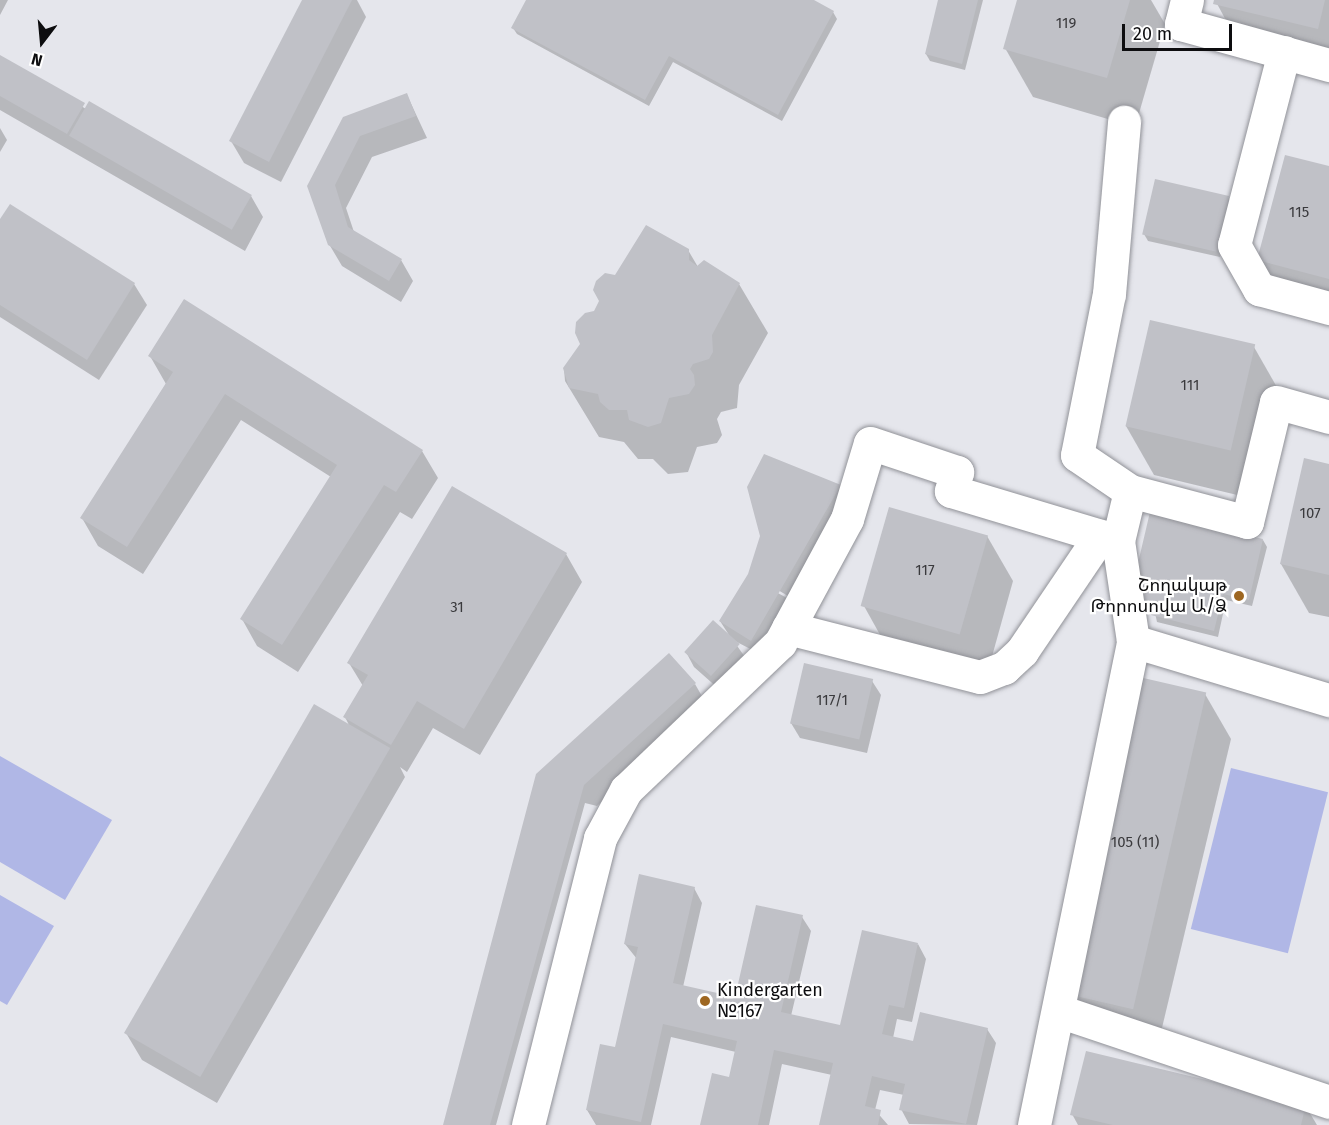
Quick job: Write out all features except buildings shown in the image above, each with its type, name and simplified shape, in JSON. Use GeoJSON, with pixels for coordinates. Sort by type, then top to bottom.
{"type":"FeatureCollection","features":[{"type":"Feature","properties":{"kind":"lane"},"geometry":{"type":"LineString","coordinates":[[1187,0],[1181,24],[1284,52],[1327,55]]}},
{"type":"Feature","properties":{"kind":"lane"},"geometry":{"type":"LineString","coordinates":[[1284,52],[1234,245],[1259,289],[1329,308]]}},
{"type":"Feature","properties":{"kind":"lane"},"geometry":{"type":"LineString","coordinates":[[1124,122],[1109,294],[1077,455],[1130,491],[1247,522],[1276,402],[1329,417]]}},
{"type":"Feature","properties":{"kind":"lane"},"geometry":{"type":"LineString","coordinates":[[528,1125],[600,838],[626,790],[780,643],[847,519],[870,443],[957,472],[951,491],[1109,539]]}},
{"type":"Feature","properties":{"kind":"lane"},"geometry":{"type":"LineString","coordinates":[[788,628],[980,677],[1004,668],[1022,651],[1109,539],[1130,491]]}},
{"type":"Feature","properties":{"kind":"lane"},"geometry":{"type":"LineString","coordinates":[[1034,1125],[1133,641],[1109,539]]}},
{"type":"Feature","properties":{"kind":"lane"},"geometry":{"type":"LineString","coordinates":[[1133,641],[1329,700]]}},
{"type":"Feature","properties":{"kind":"lane"},"geometry":{"type":"LineString","coordinates":[[1059,1011],[1329,1102]]}},
{"type":"Feature","properties":{"kind":"shaded area"},"geometry":{"type":"Polygon","coordinates":[[[0,756],[112,820],[65,900],[0,862],[0,756]]]}},
{"type":"Feature","properties":{"kind":"shaded area"},"geometry":{"type":"Polygon","coordinates":[[[1231,768],[1328,792],[1288,953],[1191,929],[1231,768]]]}},
{"type":"Feature","properties":{"kind":"shaded area"},"geometry":{"type":"Polygon","coordinates":[[[0,895],[54,926],[7,1005],[0,1001],[0,895]]]}},
{"type":"Feature","properties":{"kind":"place","name":"Շողակաթ Թորոսովա Ա/Ձ"},"geometry":{"type":"Point","coordinates":[1239,596]}},
{"type":"Feature","properties":{"kind":"place","name":"Kindergarten №167"},"geometry":{"type":"Point","coordinates":[705,1001]}}]}
